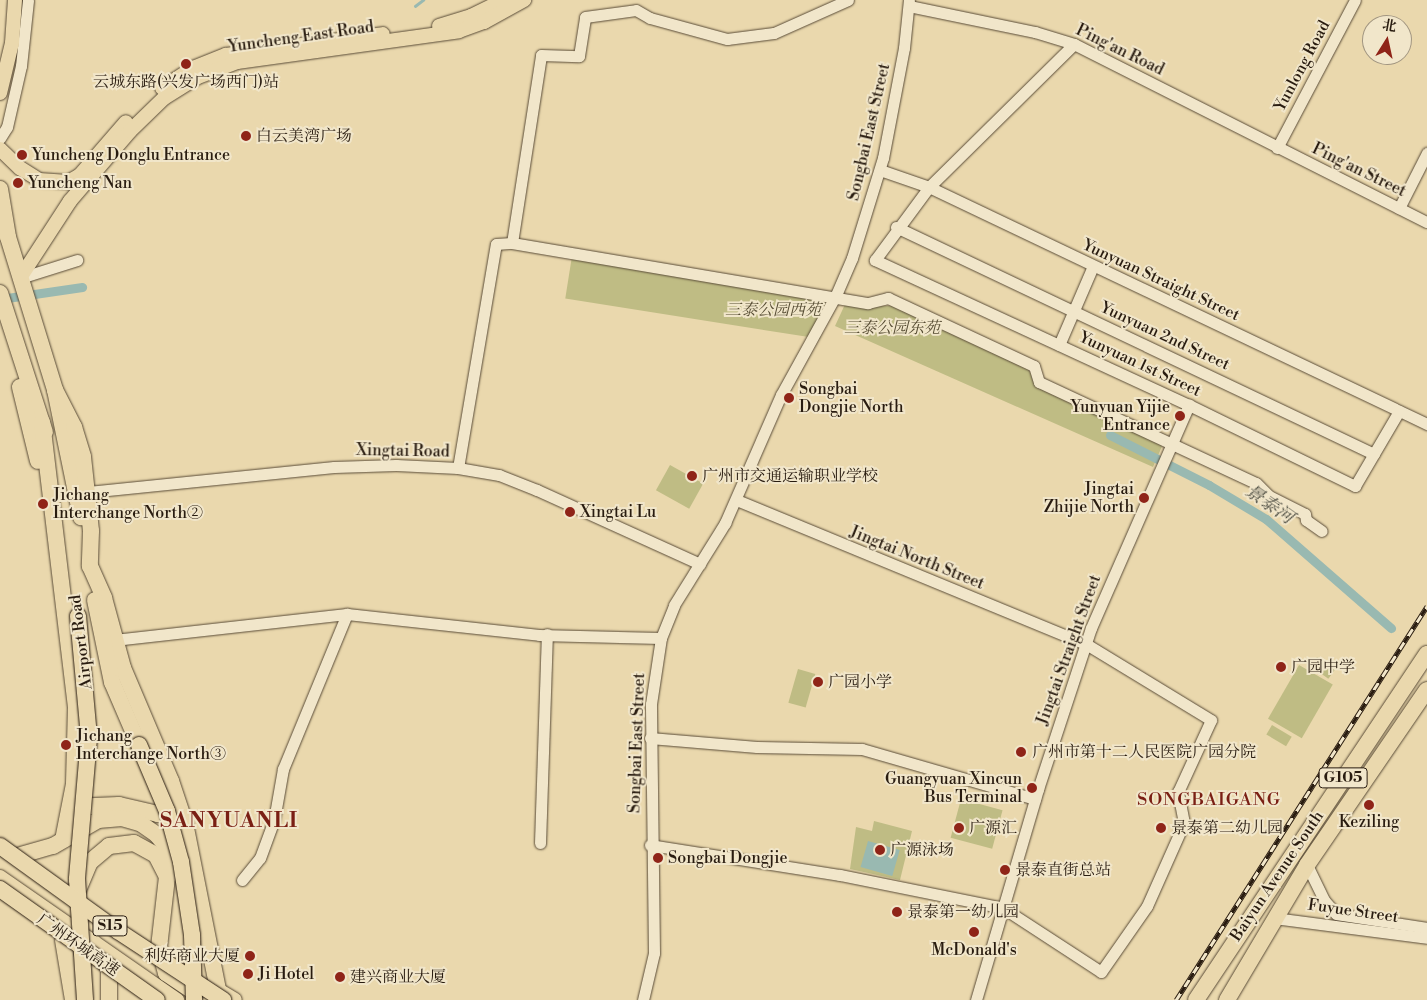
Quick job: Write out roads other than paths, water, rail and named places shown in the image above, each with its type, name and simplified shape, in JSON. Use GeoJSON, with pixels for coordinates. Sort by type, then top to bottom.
{"type":"FeatureCollection","features":[{"type":"Feature","properties":{"kind":"highway"},"geometry":{"type":"LineString","coordinates":[[0,189],[8,237],[20,278]]}},
{"type":"Feature","properties":{"kind":"highway","name":"Airport Road"},"geometry":{"type":"LineString","coordinates":[[20,278],[55,390],[90,566],[106,663],[172,826],[185,885],[192,935],[194,1000]]}},
{"type":"Feature","properties":{"kind":"highway","name":"Airport Road"},"geometry":{"type":"LineString","coordinates":[[0,293],[42,422],[63,502],[78,616],[89,738],[70,892],[85,1000]]}},
{"type":"Feature","properties":{"kind":"highway"},"geometry":{"type":"LineString","coordinates":[[8,318],[14,363],[37,458],[53,503]]}},
{"type":"Feature","properties":{"kind":"highway"},"geometry":{"type":"LineString","coordinates":[[55,390],[79,442],[88,492],[90,566],[104,598],[114,640],[181,811],[199,880],[216,997]]}},
{"type":"Feature","properties":{"kind":"highway"},"geometry":{"type":"LineString","coordinates":[[42,422],[76,698],[76,757],[71,807],[63,840]]}},
{"type":"Feature","properties":{"kind":"highway","name":"Baiyun Avenue South"},"geometry":{"type":"LineString","coordinates":[[1196,1000],[1427,654]]}},
{"type":"Feature","properties":{"kind":"highway","name":"Baiyun Avenue South"},"geometry":{"type":"LineString","coordinates":[[1227,1000],[1274,918],[1307,866],[1427,690]]}},
{"type":"Feature","properties":{"kind":"highway"},"geometry":{"type":"LineString","coordinates":[[71,807],[118,805],[166,815],[181,811]]}},
{"type":"Feature","properties":{"kind":"highway"},"geometry":{"type":"LineString","coordinates":[[21,855],[43,850],[98,820],[122,818],[152,831],[172,853],[185,885]]}},
{"type":"Feature","properties":{"kind":"highway"},"geometry":{"type":"LineString","coordinates":[[0,835],[70,892],[95,856],[120,843],[134,843],[150,850],[161,862],[167,877],[159,947],[166,973],[216,997]]}},
{"type":"Feature","properties":{"kind":"highway","name":"S15"},"geometry":{"type":"LineString","coordinates":[[0,848],[70,892],[216,997]]}},
{"type":"Feature","properties":{"kind":"highway","name":"广州环城高速"},"geometry":{"type":"LineString","coordinates":[[1,893],[157,1000]]}},
{"type":"Feature","properties":{"kind":"highway","name":"G105"},"geometry":{"type":"LineString","coordinates":[[1206,1000],[1241,943],[1260,903]]}},
{"type":"Feature","properties":{"kind":"highway","name":"G105"},"geometry":{"type":"LineString","coordinates":[[1216,1000],[1274,918]]}},
{"type":"Feature","properties":{"kind":"highway"},"geometry":{"type":"LineString","coordinates":[[62,940],[73,1000]]}},
{"type":"Feature","properties":{"kind":"highway"},"geometry":{"type":"LineString","coordinates":[[93,942],[109,969],[109,1000]]}},
{"type":"Feature","properties":{"kind":"main road"},"geometry":{"type":"LineString","coordinates":[[0,93],[11,52],[15,0]]}},
{"type":"Feature","properties":{"kind":"main road","name":"Yuncheng East Road"},"geometry":{"type":"LineString","coordinates":[[5,154],[39,180],[68,182],[80,174],[148,100],[178,77],[208,61],[273,47],[450,23],[504,0]]}},
{"type":"Feature","properties":{"kind":"main road","name":"Yuncheng East Road"},"geometry":{"type":"LineString","coordinates":[[20,278],[70,201],[130,131],[164,98],[198,77],[237,62],[459,31],[484,22],[524,0]]}},
{"type":"Feature","properties":{"kind":"main road"},"geometry":{"type":"LineString","coordinates":[[0,840],[21,855]]}},
{"type":"Feature","properties":{"kind":"main road"},"geometry":{"type":"LineString","coordinates":[[0,848],[21,855]]}},
{"type":"Feature","properties":{"kind":"main road"},"geometry":{"type":"LineString","coordinates":[[0,856],[166,973]]}},
{"type":"Feature","properties":{"kind":"main road"},"geometry":{"type":"LineString","coordinates":[[0,877],[177,1000]]}},
{"type":"Feature","properties":{"kind":"main road"},"geometry":{"type":"LineString","coordinates":[[1,893],[33,900],[62,940]]}},
{"type":"Feature","properties":{"kind":"main road"},"geometry":{"type":"LineString","coordinates":[[1,893],[62,940]]}},
{"type":"Feature","properties":{"kind":"main road"},"geometry":{"type":"LineString","coordinates":[[216,997],[236,1000]]}},
{"type":"Feature","properties":{"kind":"street"},"geometry":{"type":"LineString","coordinates":[[0,138],[8,127],[21,66],[28,0]]}},
{"type":"Feature","properties":{"kind":"street"},"geometry":{"type":"LineString","coordinates":[[512,243],[540,55],[579,56],[585,17],[636,10],[650,18],[727,40],[774,32],[848,0]]}},
{"type":"Feature","properties":{"kind":"street","name":"Yunlong Road"},"geometry":{"type":"LineString","coordinates":[[1277,148],[1355,0]]}},
{"type":"Feature","properties":{"kind":"street","name":"Ping'an Road"},"geometry":{"type":"LineString","coordinates":[[909,3],[1035,32],[1074,44],[1277,148]]}},
{"type":"Feature","properties":{"kind":"street","name":"Songbai East Street"},"geometry":{"type":"LineString","coordinates":[[643,1000],[654,953],[650,845],[650,738],[652,682],[661,638],[674,605],[700,564],[736,500],[781,395],[836,295],[858,244],[880,170],[909,3]]}},
{"type":"Feature","properties":{"kind":"street"},"geometry":{"type":"LineString","coordinates":[[896,227],[929,188],[1074,44]]}},
{"type":"Feature","properties":{"kind":"street","name":"Ping'an Street"},"geometry":{"type":"LineString","coordinates":[[1277,148],[1427,222]]}},
{"type":"Feature","properties":{"kind":"street"},"geometry":{"type":"LineString","coordinates":[[1399,208],[1427,154]]}},
{"type":"Feature","properties":{"kind":"street","name":"Yunyuan Straight Street"},"geometry":{"type":"LineString","coordinates":[[880,170],[929,188],[1427,424]]}},
{"type":"Feature","properties":{"kind":"street","name":"Yunyuan 1st Street"},"geometry":{"type":"LineString","coordinates":[[896,227],[875,260],[1189,405],[1355,486],[1374,454]]}},
{"type":"Feature","properties":{"kind":"street","name":"Yunyuan 2nd Street"},"geometry":{"type":"LineString","coordinates":[[896,227],[1374,454]]}},
{"type":"Feature","properties":{"kind":"street"},"geometry":{"type":"LineString","coordinates":[[458,468],[496,244],[512,243],[836,295],[868,303],[888,298],[1034,366],[1039,382],[1256,483],[1269,496],[1305,514],[1306,520],[1322,530]]}},
{"type":"Feature","properties":{"kind":"street"},"geometry":{"type":"LineString","coordinates":[[20,278],[77,260]]}},
{"type":"Feature","properties":{"kind":"street"},"geometry":{"type":"LineString","coordinates":[[1059,344],[1093,266]]}},
{"type":"Feature","properties":{"kind":"street","name":"Jingtai Straight Street"},"geometry":{"type":"LineString","coordinates":[[976,1000],[1035,800],[1086,644],[1163,461],[1189,405]]}},
{"type":"Feature","properties":{"kind":"street"},"geometry":{"type":"LineString","coordinates":[[1374,454],[1399,411]]}},
{"type":"Feature","properties":{"kind":"street","name":"Xingtai Road"},"geometry":{"type":"LineString","coordinates":[[88,492],[334,467],[396,465],[458,468],[499,475],[537,490],[700,564]]}},
{"type":"Feature","properties":{"kind":"street","name":"Jingtai North Street"},"geometry":{"type":"LineString","coordinates":[[736,500],[1086,644],[1211,720],[1178,792],[1184,823],[1147,906],[1101,972],[1003,908]]}},
{"type":"Feature","properties":{"kind":"street"},"geometry":{"type":"LineString","coordinates":[[114,640],[347,614],[547,634],[661,638]]}},
{"type":"Feature","properties":{"kind":"street"},"geometry":{"type":"LineString","coordinates":[[242,880],[260,858],[274,820],[283,768],[347,614]]}},
{"type":"Feature","properties":{"kind":"street"},"geometry":{"type":"LineString","coordinates":[[540,842],[547,634]]}},
{"type":"Feature","properties":{"kind":"street"},"geometry":{"type":"LineString","coordinates":[[650,738],[757,747],[862,749],[1035,800]]}},
{"type":"Feature","properties":{"kind":"street"},"geometry":{"type":"LineString","coordinates":[[650,845],[840,875],[1003,908]]}},
{"type":"Feature","properties":{"kind":"street","name":"Fuyue Street"},"geometry":{"type":"LineString","coordinates":[[1307,866],[1324,900],[1336,914],[1427,928]]}},
{"type":"Feature","properties":{"kind":"street","name":"Fuyue Street"},"geometry":{"type":"LineString","coordinates":[[1274,918],[1427,938]]}},
{"type":"Feature","properties":{"kind":"water"},"geometry":{"type":"Polygon","coordinates":[[[868,841],[900,850],[892,876],[861,867],[868,841]]]}},
{"type":"Feature","properties":{"kind":"waterway"},"geometry":{"type":"LineString","coordinates":[[415,6],[423,0]]}},
{"type":"Feature","properties":{"kind":"waterway","name":"景泰河"},"geometry":{"type":"LineString","coordinates":[[0,299],[82,287]]}},
{"type":"Feature","properties":{"kind":"waterway","name":"景泰河"},"geometry":{"type":"LineString","coordinates":[[1110,435],[1209,485],[1266,519],[1391,628]]}},
{"type":"Feature","properties":{"kind":"railway"},"geometry":{"type":"LineString","coordinates":[[1176,1000],[1427,606]]}},
{"type":"Feature","properties":{"kind":"place","name":"云城东路(兴发广场西门)站"},"geometry":{"type":"Point","coordinates":[186,64]}},
{"type":"Feature","properties":{"kind":"place","name":"白云美湾广场"},"geometry":{"type":"Point","coordinates":[246,136]}},
{"type":"Feature","properties":{"kind":"place","name":"Yuncheng Donglu Entrance"},"geometry":{"type":"Point","coordinates":[22,155]}},
{"type":"Feature","properties":{"kind":"place","name":"Yuncheng Nan"},"geometry":{"type":"Point","coordinates":[18,183]}},
{"type":"Feature","properties":{"kind":"place","name":"Songbai Dongjie North"},"geometry":{"type":"Point","coordinates":[789,398]}},
{"type":"Feature","properties":{"kind":"place","name":"Yunyuan Yijie Entrance"},"geometry":{"type":"Point","coordinates":[1180,416]}},
{"type":"Feature","properties":{"kind":"place","name":"广州市交通运输职业学校"},"geometry":{"type":"Point","coordinates":[692,476]}},
{"type":"Feature","properties":{"kind":"place","name":"Jingtai Zhijie North"},"geometry":{"type":"Point","coordinates":[1144,498]}},
{"type":"Feature","properties":{"kind":"place","name":"Jichang Interchange North②"},"geometry":{"type":"Point","coordinates":[43,504]}},
{"type":"Feature","properties":{"kind":"place","name":"Xingtai Lu"},"geometry":{"type":"Point","coordinates":[570,512]}},
{"type":"Feature","properties":{"kind":"place","name":"广园中学"},"geometry":{"type":"Point","coordinates":[1281,667]}},
{"type":"Feature","properties":{"kind":"place","name":"广园小学"},"geometry":{"type":"Point","coordinates":[818,682]}},
{"type":"Feature","properties":{"kind":"place","name":"Jichang Interchange North③"},"geometry":{"type":"Point","coordinates":[66,745]}},
{"type":"Feature","properties":{"kind":"place","name":"广州市第十二人民医院广园分院"},"geometry":{"type":"Point","coordinates":[1021,752]}},
{"type":"Feature","properties":{"kind":"place","name":"Guangyuan Xincun Bus Terminal"},"geometry":{"type":"Point","coordinates":[1032,788]}},
{"type":"Feature","properties":{"kind":"place","name":"Keziling"},"geometry":{"type":"Point","coordinates":[1369,805]}},
{"type":"Feature","properties":{"kind":"place","name":"广源汇"},"geometry":{"type":"Point","coordinates":[959,828]}},
{"type":"Feature","properties":{"kind":"place","name":"景泰第二幼儿园"},"geometry":{"type":"Point","coordinates":[1161,828]}},
{"type":"Feature","properties":{"kind":"place","name":"广源泳场"},"geometry":{"type":"Point","coordinates":[880,850]}},
{"type":"Feature","properties":{"kind":"place","name":"Songbai Dongjie"},"geometry":{"type":"Point","coordinates":[658,858]}},
{"type":"Feature","properties":{"kind":"place","name":"景泰直街总站"},"geometry":{"type":"Point","coordinates":[1005,870]}},
{"type":"Feature","properties":{"kind":"place","name":"景泰第一幼儿园"},"geometry":{"type":"Point","coordinates":[897,912]}},
{"type":"Feature","properties":{"kind":"place","name":"McDonald's"},"geometry":{"type":"Point","coordinates":[974,932]}},
{"type":"Feature","properties":{"kind":"place","name":"利好商业大厦"},"geometry":{"type":"Point","coordinates":[250,956]}},
{"type":"Feature","properties":{"kind":"place","name":"Ji Hotel"},"geometry":{"type":"Point","coordinates":[248,974]}},
{"type":"Feature","properties":{"kind":"place","name":"建兴商业大厦"},"geometry":{"type":"Point","coordinates":[340,977]}},
{"type":"Feature","properties":{"kind":"district","name":"SONGBAIGANG"},"geometry":{"type":"Point","coordinates":[1209,800]}},
{"type":"Feature","properties":{"kind":"district","name":"SANYUANLI"},"geometry":{"type":"Point","coordinates":[229,821]}},
{"type":"Feature","properties":{"kind":"park label","name":"三泰公园西苑"},"geometry":{"type":"Point","coordinates":[773,310]}},
{"type":"Feature","properties":{"kind":"park label","name":"三泰公园东苑"},"geometry":{"type":"Point","coordinates":[892,328]}}]}
